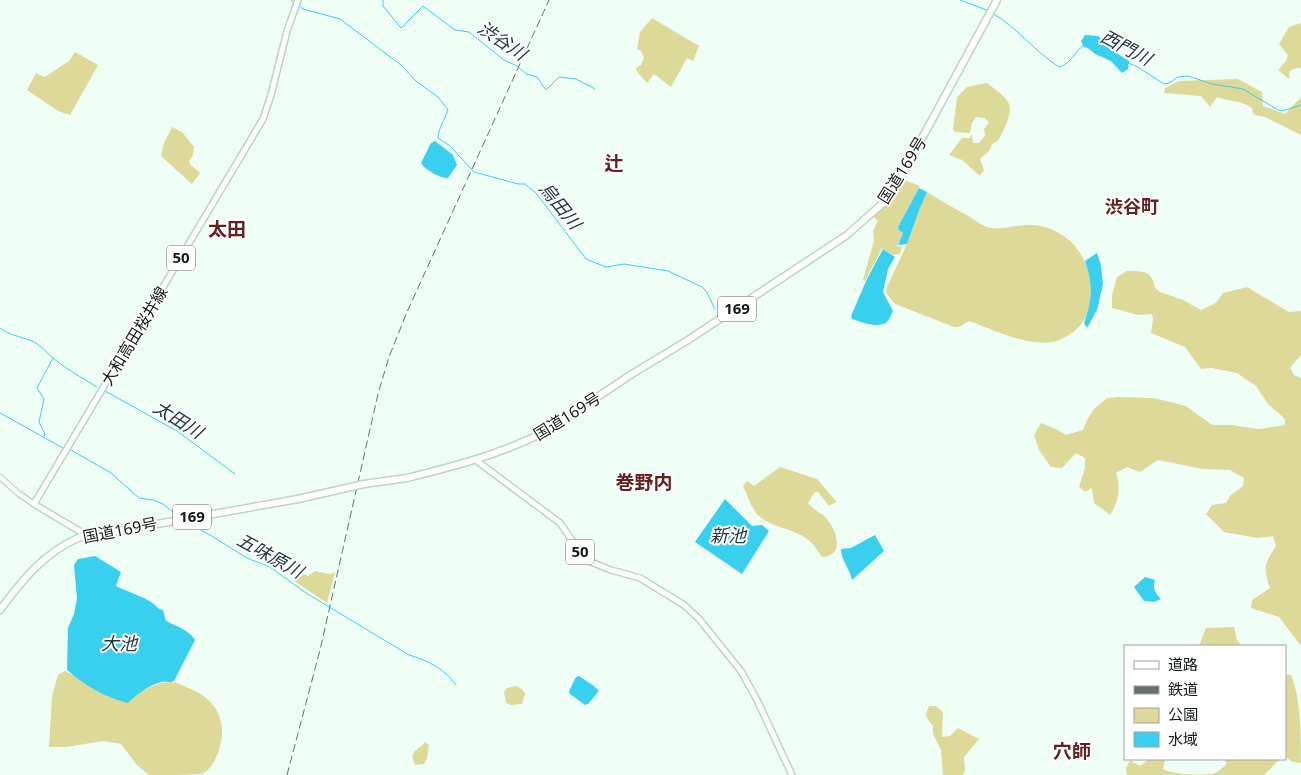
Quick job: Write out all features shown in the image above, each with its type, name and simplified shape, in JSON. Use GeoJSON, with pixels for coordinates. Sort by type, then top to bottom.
{"type":"FeatureCollection","features":[{"type":"Feature","properties":{"kind":"highway","name":"国道169号"},"geometry":{"type":"LineString","coordinates":[[0,610],[42,560],[65,543],[86,535],[298,498],[364,484],[407,478],[477,460],[531,439],[546,431],[632,374],[743,305],[840,240],[883,203],[901,177],[997,0]]}},
{"type":"Feature","properties":{"kind":"main road","name":"大和高田桜井線"},"geometry":{"type":"LineString","coordinates":[[34,504],[263,119],[287,31],[298,0]]}},
{"type":"Feature","properties":{"kind":"main road","name":"50"},"geometry":{"type":"LineString","coordinates":[[477,460],[560,524],[583,556],[591,562],[640,578],[684,605],[699,620],[740,671],[758,700],[792,775]]}},
{"type":"Feature","properties":{"kind":"main road"},"geometry":{"type":"LineString","coordinates":[[34,504],[86,535]]}},
{"type":"Feature","properties":{"kind":"street"},"geometry":{"type":"LineString","coordinates":[[0,477],[34,504]]}},
{"type":"Feature","properties":{"kind":"green space"},"geometry":{"type":"Polygon","coordinates":[[[652,18],[699,46],[693,61],[687,58],[671,87],[654,74],[647,83],[636,68],[641,65],[644,58],[641,51],[637,49],[640,32],[652,18]]]}},
{"type":"Feature","properties":{"kind":"green space"},"geometry":{"type":"Polygon","coordinates":[[[1301,23],[1301,68],[1290,71],[1289,79],[1278,70],[1286,61],[1288,55],[1279,44],[1289,27],[1301,23]]]}},
{"type":"Feature","properties":{"kind":"green space"},"geometry":{"type":"Polygon","coordinates":[[[75,52],[98,65],[70,115],[58,111],[27,90],[36,73],[45,77],[69,61],[75,52]]]}},
{"type":"Feature","properties":{"kind":"green space"},"geometry":{"type":"Polygon","coordinates":[[[1238,79],[1262,92],[1263,106],[1285,114],[1301,97],[1301,135],[1265,117],[1255,115],[1252,112],[1253,109],[1240,103],[1217,97],[1210,107],[1201,96],[1164,93],[1165,88],[1179,81],[1238,79]]]}},
{"type":"Feature","properties":{"kind":"green space"},"geometry":{"type":"Polygon","coordinates":[[[987,83],[1006,99],[1010,109],[1008,120],[998,141],[992,144],[990,150],[980,159],[984,170],[980,176],[962,160],[949,155],[962,138],[970,138],[972,134],[973,143],[979,143],[985,136],[984,129],[989,123],[985,118],[976,117],[972,123],[970,133],[955,132],[953,129],[957,97],[967,87],[987,83]]]}},
{"type":"Feature","properties":{"kind":"green space"},"geometry":{"type":"Polygon","coordinates":[[[172,127],[182,132],[194,147],[193,155],[189,161],[200,173],[192,184],[161,156],[164,143],[172,127]]]}},
{"type":"Feature","properties":{"kind":"green space"},"geometry":{"type":"Polygon","coordinates":[[[901,179],[920,186],[898,227],[903,233],[897,246],[902,247],[900,254],[893,255],[882,248],[865,281],[863,280],[874,241],[873,231],[878,221],[873,217],[883,206],[901,179]]]}},
{"type":"Feature","properties":{"kind":"green space"},"geometry":{"type":"Polygon","coordinates":[[[927,192],[987,227],[1034,225],[1056,231],[1070,241],[1079,251],[1090,277],[1090,304],[1086,317],[1078,328],[1055,342],[1031,342],[969,321],[959,327],[954,327],[895,304],[886,293],[887,287],[907,244],[927,192]]]}},
{"type":"Feature","properties":{"kind":"green space"},"geometry":{"type":"Polygon","coordinates":[[[1127,271],[1146,273],[1152,278],[1155,288],[1160,292],[1183,300],[1201,310],[1216,303],[1223,293],[1247,287],[1289,312],[1301,311],[1301,355],[1290,368],[1294,375],[1301,378],[1301,646],[1279,617],[1251,608],[1252,600],[1270,588],[1266,576],[1266,566],[1276,546],[1273,536],[1258,538],[1224,532],[1206,514],[1212,505],[1226,503],[1230,496],[1243,486],[1244,478],[1230,470],[1203,469],[1158,460],[1140,472],[1127,467],[1116,473],[1118,495],[1110,515],[1094,503],[1092,488],[1085,492],[1079,487],[1085,468],[1085,458],[1076,453],[1062,468],[1051,467],[1039,450],[1034,435],[1041,423],[1066,435],[1083,430],[1094,409],[1107,398],[1152,398],[1186,406],[1212,425],[1232,425],[1258,429],[1285,425],[1285,419],[1268,404],[1256,386],[1237,373],[1211,368],[1201,369],[1185,347],[1151,333],[1152,314],[1138,315],[1112,308],[1112,295],[1117,277],[1127,271]]]}},
{"type":"Feature","properties":{"kind":"green space"},"geometry":{"type":"Polygon","coordinates":[[[780,467],[817,479],[835,500],[836,502],[829,506],[818,492],[815,492],[808,503],[823,515],[832,526],[837,540],[835,552],[822,557],[802,535],[766,521],[757,514],[743,486],[747,481],[754,486],[780,467]]]}},
{"type":"Feature","properties":{"kind":"green space"},"geometry":{"type":"Polygon","coordinates":[[[298,571],[308,576],[315,571],[330,574],[335,572],[327,603],[293,580],[298,571]]]}},
{"type":"Feature","properties":{"kind":"green space"},"geometry":{"type":"Polygon","coordinates":[[[1234,627],[1237,640],[1241,645],[1199,645],[1206,628],[1234,627]]]}},
{"type":"Feature","properties":{"kind":"green space"},"geometry":{"type":"Polygon","coordinates":[[[65,671],[122,701],[166,682],[177,683],[197,692],[213,705],[221,721],[221,742],[212,765],[202,774],[149,775],[137,765],[121,744],[103,741],[66,747],[49,747],[52,696],[58,675],[65,671]]]}},
{"type":"Feature","properties":{"kind":"green space"},"geometry":{"type":"Polygon","coordinates":[[[1286,674],[1291,675],[1299,706],[1301,763],[1293,762],[1286,758],[1286,674]]]}},
{"type":"Feature","properties":{"kind":"green space"},"geometry":{"type":"Polygon","coordinates":[[[517,686],[525,694],[522,704],[511,705],[506,703],[504,692],[507,688],[517,686]]]}},
{"type":"Feature","properties":{"kind":"green space"},"geometry":{"type":"Polygon","coordinates":[[[929,706],[936,706],[943,712],[942,737],[950,736],[958,728],[979,739],[964,757],[965,770],[963,775],[943,775],[941,750],[933,734],[933,726],[926,714],[929,706]]]}},
{"type":"Feature","properties":{"kind":"green space"},"geometry":{"type":"Polygon","coordinates":[[[425,742],[429,745],[427,758],[424,764],[415,765],[413,760],[414,753],[425,742]]]}},
{"type":"Feature","properties":{"kind":"green space"},"geometry":{"type":"Polygon","coordinates":[[[1130,760],[1140,766],[1148,760],[1165,760],[1163,769],[1168,771],[1212,774],[1218,772],[1226,765],[1226,760],[1279,760],[1264,775],[1127,775],[1126,768],[1130,760]]]}},
{"type":"Feature","properties":{"kind":"water"},"geometry":{"type":"Polygon","coordinates":[[[1085,35],[1098,36],[1129,61],[1128,69],[1122,73],[1111,61],[1084,47],[1081,41],[1085,35]]]}},
{"type":"Feature","properties":{"kind":"water"},"geometry":{"type":"Polygon","coordinates":[[[435,141],[453,155],[457,165],[448,178],[433,173],[421,163],[431,143],[435,141]]]}},
{"type":"Feature","properties":{"kind":"water"},"geometry":{"type":"Polygon","coordinates":[[[919,188],[927,192],[907,244],[898,245],[903,233],[898,227],[919,188]]]}},
{"type":"Feature","properties":{"kind":"water"},"geometry":{"type":"Polygon","coordinates":[[[883,249],[895,257],[888,269],[883,292],[893,312],[887,322],[879,325],[852,319],[851,316],[867,279],[883,249]]]}},
{"type":"Feature","properties":{"kind":"water"},"geometry":{"type":"Polygon","coordinates":[[[1097,253],[1101,265],[1103,284],[1097,310],[1087,328],[1084,323],[1089,307],[1091,285],[1085,261],[1097,253]]]}},
{"type":"Feature","properties":{"kind":"water","name":"新池"},"geometry":{"type":"Polygon","coordinates":[[[725,499],[752,526],[762,525],[769,531],[742,574],[695,542],[725,499]]]}},
{"type":"Feature","properties":{"kind":"water"},"geometry":{"type":"Polygon","coordinates":[[[875,535],[884,551],[852,580],[842,557],[841,549],[851,548],[875,535]]]}},
{"type":"Feature","properties":{"kind":"water","name":"大池"},"geometry":{"type":"Polygon","coordinates":[[[95,556],[121,572],[116,586],[144,598],[163,610],[166,621],[186,631],[195,640],[174,681],[162,682],[148,687],[128,703],[96,690],[67,670],[68,628],[74,614],[77,598],[74,565],[78,559],[95,556]]]}},
{"type":"Feature","properties":{"kind":"water"},"geometry":{"type":"Polygon","coordinates":[[[1145,577],[1155,580],[1155,590],[1161,599],[1154,602],[1144,601],[1134,587],[1145,577]]]}},
{"type":"Feature","properties":{"kind":"water"},"geometry":{"type":"Polygon","coordinates":[[[579,676],[599,691],[585,705],[570,694],[569,691],[576,677],[579,676]]]}},
{"type":"Feature","properties":{"kind":"waterway","name":"渋谷川"},"geometry":{"type":"LineString","coordinates":[[383,0],[383,6],[401,28],[423,6],[455,30],[469,32],[504,60],[517,66],[526,74],[537,77],[546,90],[559,77],[576,79],[595,89]]}},
{"type":"Feature","properties":{"kind":"waterway","name":"西門川"},"geometry":{"type":"LineString","coordinates":[[960,0],[989,11]]}},
{"type":"Feature","properties":{"kind":"waterway","name":"烏田川"},"geometry":{"type":"LineString","coordinates":[[300,6],[303,9],[340,19],[401,65],[416,81],[438,97],[448,110],[438,138],[450,146],[474,172],[518,184],[525,184],[536,193],[586,259],[606,267],[624,264],[668,271],[702,287],[715,309]]}},
{"type":"Feature","properties":{"kind":"waterway","name":"西門川"},"geometry":{"type":"LineString","coordinates":[[992,13],[1010,25],[1059,67],[1067,63],[1084,45]]}},
{"type":"Feature","properties":{"kind":"waterway","name":"西門川"},"geometry":{"type":"LineString","coordinates":[[1128,63],[1164,84],[1178,77],[1188,76],[1212,84],[1243,89],[1278,110],[1282,111],[1301,105]]}},
{"type":"Feature","properties":{"kind":"waterway","name":"太田川"},"geometry":{"type":"LineString","coordinates":[[0,328],[8,333],[36,343],[59,363],[97,387]]}},
{"type":"Feature","properties":{"kind":"waterway","name":"五味原川"},"geometry":{"type":"LineString","coordinates":[[44,437],[45,434],[39,422],[44,399],[37,388],[53,358]]}},
{"type":"Feature","properties":{"kind":"waterway","name":"太田川"},"geometry":{"type":"LineString","coordinates":[[105,391],[177,431],[235,474]]}},
{"type":"Feature","properties":{"kind":"waterway"},"geometry":{"type":"LineString","coordinates":[[0,413],[63,448]]}},
{"type":"Feature","properties":{"kind":"waterway","name":"五味原川"},"geometry":{"type":"LineString","coordinates":[[71,450],[111,473],[139,498],[163,504],[179,517]]}},
{"type":"Feature","properties":{"kind":"waterway","name":"五味原川"},"geometry":{"type":"LineString","coordinates":[[186,522],[247,558],[270,567],[306,593],[409,655],[435,666],[447,674],[456,685]]}},
{"type":"Feature","properties":{"kind":"railway"},"geometry":{"type":"LineString","coordinates":[[287,775],[320,650],[378,394],[389,357],[407,312],[549,0]]}},
{"type":"Feature","properties":{"kind":"district","name":"辻"},"geometry":{"type":"Point","coordinates":[614,163]}},
{"type":"Feature","properties":{"kind":"district","name":"渋谷町"},"geometry":{"type":"Point","coordinates":[1132,207]}},
{"type":"Feature","properties":{"kind":"district","name":"太田"},"geometry":{"type":"Point","coordinates":[227,229]}},
{"type":"Feature","properties":{"kind":"district","name":"巻野内"},"geometry":{"type":"Point","coordinates":[644,482]}},
{"type":"Feature","properties":{"kind":"district","name":"穴師"},"geometry":{"type":"Point","coordinates":[1072,751]}}]}
